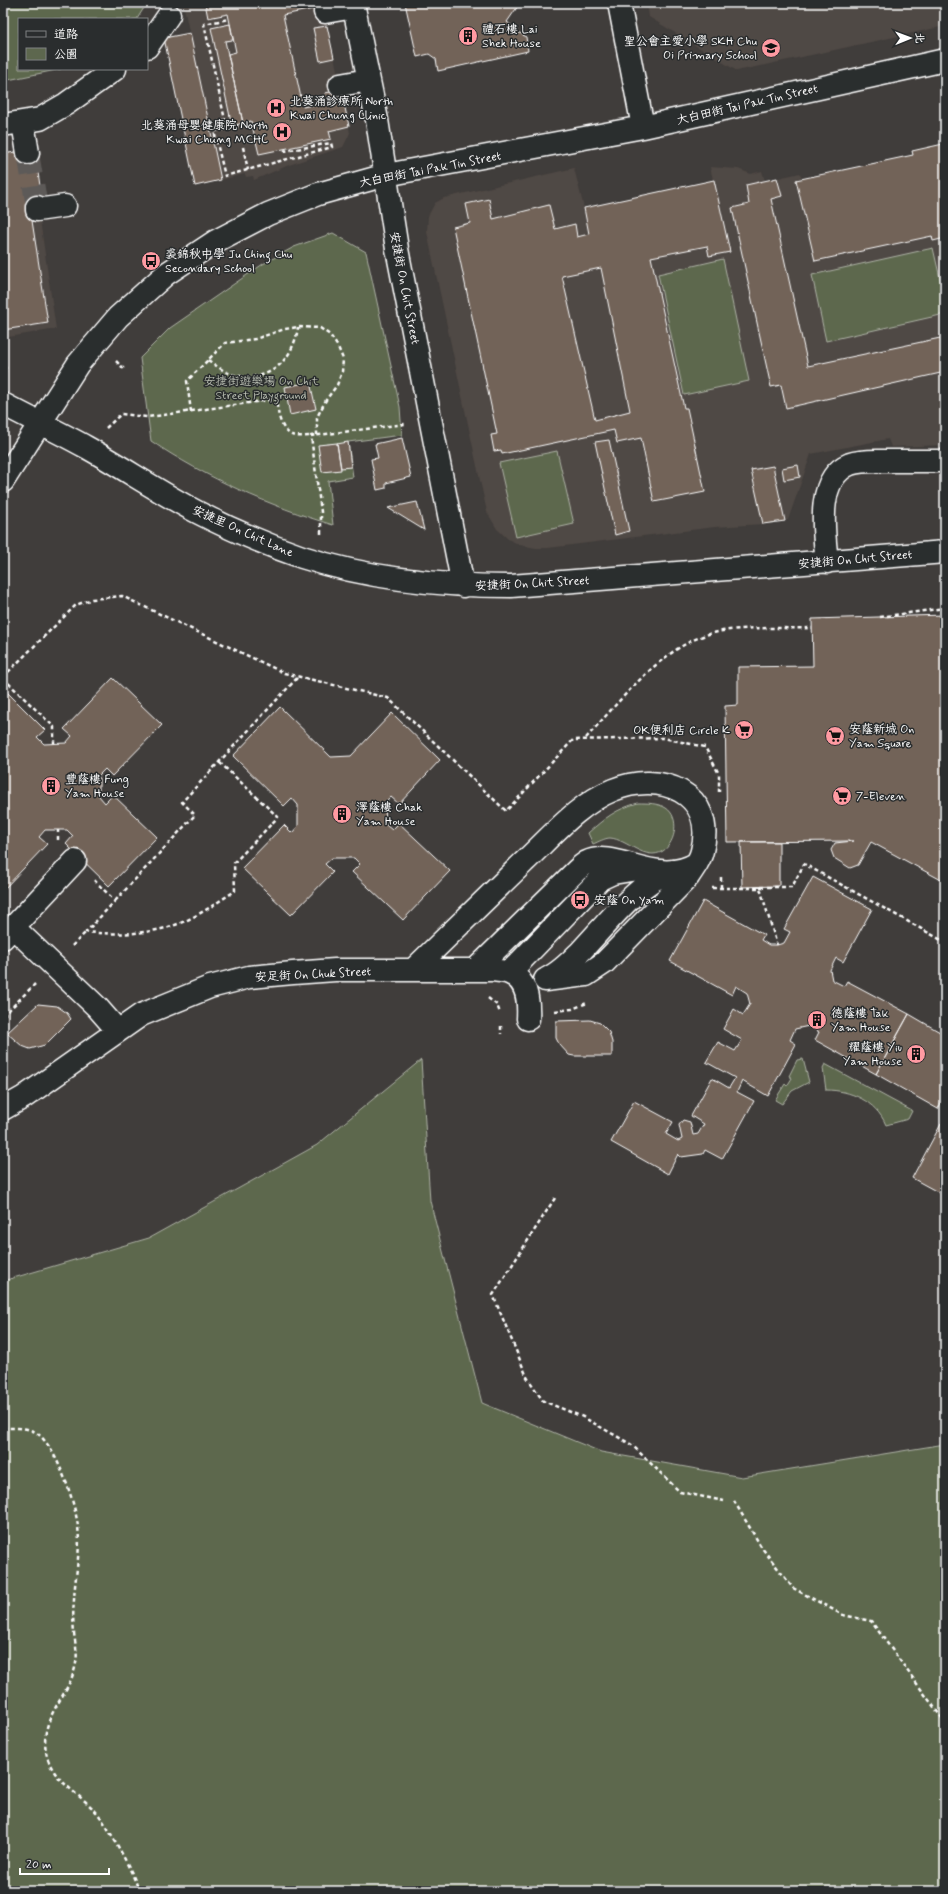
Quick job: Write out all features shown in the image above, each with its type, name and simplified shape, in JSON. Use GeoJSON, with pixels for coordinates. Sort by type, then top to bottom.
{"type":"FeatureCollection","features":[{"type":"Feature","properties":{"kind":"street"},"geometry":{"type":"LineString","coordinates":[[619,3],[643,128]]}},
{"type":"Feature","properties":{"kind":"street"},"geometry":{"type":"LineString","coordinates":[[325,12],[354,5]]}},
{"type":"Feature","properties":{"kind":"street","name":"安捷街 On Chit Street"},"geometry":{"type":"LineString","coordinates":[[354,5],[386,175],[396,244],[463,586],[511,586],[945,552]]}},
{"type":"Feature","properties":{"kind":"street"},"geometry":{"type":"LineString","coordinates":[[148,46],[169,15]]}},
{"type":"Feature","properties":{"kind":"street","name":"大白田街 Tai Pak Tin Street"},"geometry":{"type":"LineString","coordinates":[[3,481],[78,364],[118,317],[166,274],[216,241],[268,214],[318,194],[386,175],[643,128],[945,60]]}},
{"type":"Feature","properties":{"kind":"street"},"geometry":{"type":"LineString","coordinates":[[28,153],[22,122],[66,104],[115,70]]}},
{"type":"Feature","properties":{"kind":"street"},"geometry":{"type":"LineString","coordinates":[[340,85],[368,80]]}},
{"type":"Feature","properties":{"kind":"street"},"geometry":{"type":"LineString","coordinates":[[37,207],[37,210],[65,206]]}},
{"type":"Feature","properties":{"kind":"street"},"geometry":{"type":"LineString","coordinates":[[3,404],[40,424]]}},
{"type":"Feature","properties":{"kind":"street","name":"安捷里 On Chit Lane"},"geometry":{"type":"LineString","coordinates":[[40,424],[86,447],[198,513],[252,538],[303,557],[356,571],[407,581],[463,586]]}},
{"type":"Feature","properties":{"kind":"street"},"geometry":{"type":"LineString","coordinates":[[827,562],[824,532],[824,508],[830,482],[839,471],[850,464],[866,462],[945,461]]}},
{"type":"Feature","properties":{"kind":"street"},"geometry":{"type":"LineString","coordinates":[[413,970],[566,822],[599,797],[614,790],[637,783],[648,782],[665,784],[678,790],[691,799],[700,810],[705,824],[702,852],[697,863],[679,888],[604,964],[586,975],[545,980]]}},
{"type":"Feature","properties":{"kind":"street"},"geometry":{"type":"LineString","coordinates":[[475,970],[577,870],[588,862],[602,859],[617,861],[646,870]]}},
{"type":"Feature","properties":{"kind":"street"},"geometry":{"type":"LineString","coordinates":[[75,861],[8,932],[97,1007],[118,1031]]}},
{"type":"Feature","properties":{"kind":"street"},"geometry":{"type":"LineString","coordinates":[[528,1019],[525,988],[519,980],[509,973],[600,879],[624,870],[681,871],[697,863]]}},
{"type":"Feature","properties":{"kind":"street"},"geometry":{"type":"LineString","coordinates":[[525,988],[545,980],[568,964],[639,890],[662,875],[672,871]]}},
{"type":"Feature","properties":{"kind":"street","name":"安足街 On Chuk Street"},"geometry":{"type":"LineString","coordinates":[[3,1109],[24,1097],[141,1016],[210,987],[249,978],[328,971],[475,970],[509,973]]}},
{"type":"Feature","properties":{"kind":"path"},"geometry":{"type":"LineString","coordinates":[[227,129],[204,24],[229,19]]}},
{"type":"Feature","properties":{"kind":"path"},"geometry":{"type":"LineString","coordinates":[[237,124],[237,127],[214,131],[225,176],[332,147],[331,142],[285,151],[285,149]]}},
{"type":"Feature","properties":{"kind":"path"},"geometry":{"type":"LineString","coordinates":[[243,147],[248,170]]}},
{"type":"Feature","properties":{"kind":"path"},"geometry":{"type":"LineString","coordinates":[[208,360],[232,375],[258,376],[272,371],[278,368],[289,354],[296,341],[298,327]]}},
{"type":"Feature","properties":{"kind":"path"},"geometry":{"type":"LineString","coordinates":[[191,412],[187,381],[225,343],[250,340],[298,327],[320,328],[330,335],[338,347],[343,359],[342,372],[337,385],[326,400],[317,417],[317,435]]}},
{"type":"Feature","properties":{"kind":"path"},"geometry":{"type":"LineString","coordinates":[[3,368],[7,368],[3,375]]}},
{"type":"Feature","properties":{"kind":"path"},"geometry":{"type":"LineString","coordinates":[[121,414],[147,417],[276,399],[280,420],[286,430],[292,435],[311,436],[411,423]]}},
{"type":"Feature","properties":{"kind":"path"},"geometry":{"type":"LineString","coordinates":[[311,436],[321,512],[321,536]]}},
{"type":"Feature","properties":{"kind":"path"},"geometry":{"type":"LineString","coordinates":[[54,743],[54,727],[3,678],[76,605],[92,599],[122,596],[284,673],[388,698],[506,811],[573,740],[586,739],[663,738],[680,740],[705,747],[719,774],[719,797]]}},
{"type":"Feature","properties":{"kind":"path"},"geometry":{"type":"LineString","coordinates":[[880,617],[945,608]]}},
{"type":"Feature","properties":{"kind":"path"},"geometry":{"type":"LineString","coordinates":[[586,739],[637,683],[678,648],[702,636],[720,632],[741,630],[812,628]]}},
{"type":"Feature","properties":{"kind":"path"},"geometry":{"type":"LineString","coordinates":[[218,761],[278,817],[234,863],[235,891],[185,921],[166,927],[141,933],[113,935],[86,932],[195,815],[182,802],[218,761],[298,677]]}},
{"type":"Feature","properties":{"kind":"path"},"geometry":{"type":"LineString","coordinates":[[58,830],[58,845],[115,901]]}},
{"type":"Feature","properties":{"kind":"path"},"geometry":{"type":"LineString","coordinates":[[760,886],[760,888],[792,887],[804,864],[945,942]]}},
{"type":"Feature","properties":{"kind":"path"},"geometry":{"type":"LineString","coordinates":[[721,873],[721,888]]}},
{"type":"Feature","properties":{"kind":"path"},"geometry":{"type":"LineString","coordinates":[[484,995],[497,1005],[500,1011],[501,1034]]}},
{"type":"Feature","properties":{"kind":"path"},"geometry":{"type":"LineString","coordinates":[[555,1198],[493,1295],[527,1377],[543,1401],[583,1417],[632,1445],[680,1492],[724,1501]]}},
{"type":"Feature","properties":{"kind":"path"},"geometry":{"type":"LineString","coordinates":[[3,1428],[34,1431],[43,1439],[55,1456],[68,1488],[78,1528],[74,1600],[76,1663],[66,1691],[55,1706],[48,1723],[45,1740],[47,1757],[51,1768],[62,1781],[100,1815],[139,1891]]}},
{"type":"Feature","properties":{"kind":"path"},"geometry":{"type":"LineString","coordinates":[[734,1501],[762,1548],[793,1588],[843,1614],[871,1621],[945,1722]]}},
{"type":"Feature","properties":{"kind":"shaded area","name":"北葵涌診療所 North Kwai Chung Clinic"},"geometry":{"type":"Polygon","coordinates":[[[183,3],[323,3],[350,133],[343,147],[289,165],[254,180],[253,176],[246,177],[245,174],[221,180],[183,3]]]}},
{"type":"Feature","properties":{"kind":"shaded area","name":"聖公會主愛小學 SKH Chu Oi Primary School"},"geometry":{"type":"Polygon","coordinates":[[[647,3],[945,3],[945,26],[737,71],[649,17],[647,3]]]}},
{"type":"Feature","properties":{"kind":"shaded area"},"geometry":{"type":"Polygon","coordinates":[[[945,144],[945,445],[891,447],[888,439],[811,454],[788,520],[763,524],[715,527],[548,548],[536,548],[520,545],[508,539],[497,529],[487,512],[427,232],[428,216],[435,203],[444,198],[574,168],[584,208],[713,180],[710,167],[738,169],[751,174],[762,171],[765,181],[800,173],[802,179],[913,155],[912,151],[945,144]]]}},
{"type":"Feature","properties":{"kind":"shaded area"},"geometry":{"type":"Polygon","coordinates":[[[35,152],[43,206],[30,208],[32,221],[40,220],[56,329],[3,338],[3,154],[35,152]]]}},
{"type":"Feature","properties":{"kind":"green space"},"geometry":{"type":"Polygon","coordinates":[[[3,3],[147,3],[138,18],[18,18],[18,70],[56,70],[3,81],[3,3]]]}},
{"type":"Feature","properties":{"kind":"green space","name":"安捷街遊樂場 On Chit Street Playground"},"geometry":{"type":"Polygon","coordinates":[[[333,233],[366,252],[400,407],[402,435],[348,442],[353,477],[328,481],[333,525],[286,509],[239,490],[194,467],[151,441],[140,358],[170,328],[263,264],[294,247],[333,233]]]}},
{"type":"Feature","properties":{"kind":"green space"},"geometry":{"type":"Polygon","coordinates":[[[933,248],[945,300],[945,314],[826,341],[812,275],[933,248]]]}},
{"type":"Feature","properties":{"kind":"green space"},"geometry":{"type":"Polygon","coordinates":[[[723,259],[749,381],[684,395],[658,274],[723,259]]]}},
{"type":"Feature","properties":{"kind":"green space"},"geometry":{"type":"Polygon","coordinates":[[[557,451],[574,524],[516,537],[499,463],[557,451]]]}},
{"type":"Feature","properties":{"kind":"green space"},"geometry":{"type":"Polygon","coordinates":[[[638,803],[663,806],[673,817],[675,830],[671,842],[663,851],[656,854],[650,854],[616,839],[610,838],[593,844],[588,833],[611,815],[623,808],[638,803]]]}},
{"type":"Feature","properties":{"kind":"green space"},"geometry":{"type":"Polygon","coordinates":[[[803,1059],[809,1082],[792,1091],[782,1104],[775,1100],[785,1084],[787,1086],[792,1078],[789,1076],[797,1060],[803,1059]]]}},
{"type":"Feature","properties":{"kind":"green space"},"geometry":{"type":"Polygon","coordinates":[[[421,1060],[430,1201],[482,1403],[601,1452],[742,1477],[945,1444],[945,1891],[3,1891],[3,1281],[149,1238],[317,1145],[421,1060]]]}},
{"type":"Feature","properties":{"kind":"green space"},"geometry":{"type":"Polygon","coordinates":[[[825,1064],[912,1111],[908,1119],[886,1125],[876,1109],[861,1098],[844,1092],[826,1090],[823,1068],[825,1064]]]}},
{"type":"Feature","properties":{"kind":"building"},"geometry":{"type":"Polygon","coordinates":[[[205,3],[323,3],[324,7],[283,15],[303,107],[327,102],[325,93],[341,90],[349,126],[329,131],[331,139],[259,154],[251,121],[243,123],[228,54],[236,52],[228,14],[208,18],[205,3]]]}},
{"type":"Feature","properties":{"kind":"building","name":"禮石樓 Lai Shek House"},"geometry":{"type":"Polygon","coordinates":[[[405,3],[520,3],[507,22],[511,25],[512,34],[520,33],[526,37],[528,51],[438,71],[436,59],[429,54],[417,57],[405,3]]]}},
{"type":"Feature","properties":{"kind":"building","name":"禮石樓 Lai Shek House"},"geometry":{"type":"Polygon","coordinates":[[[527,3],[537,3],[534,8],[527,3]]]}},
{"type":"Feature","properties":{"kind":"building"},"geometry":{"type":"Polygon","coordinates":[[[230,24],[233,40],[225,41],[243,123],[232,126],[211,28],[230,24]]]}},
{"type":"Feature","properties":{"kind":"building"},"geometry":{"type":"Polygon","coordinates":[[[327,26],[334,58],[320,61],[313,28],[327,26]]]}},
{"type":"Feature","properties":{"kind":"building"},"geometry":{"type":"Polygon","coordinates":[[[190,33],[221,180],[195,186],[164,38],[190,33]]]}},
{"type":"Feature","properties":{"kind":"building"},"geometry":{"type":"Polygon","coordinates":[[[943,144],[945,151],[945,238],[933,241],[932,236],[815,261],[796,180],[913,155],[912,151],[943,144]]]}},
{"type":"Feature","properties":{"kind":"building"},"geometry":{"type":"Polygon","coordinates":[[[21,151],[35,152],[43,206],[30,208],[48,323],[3,330],[3,154],[21,151]]]}},
{"type":"Feature","properties":{"kind":"building"},"geometry":{"type":"Polygon","coordinates":[[[777,178],[782,196],[771,199],[808,366],[945,337],[945,372],[786,408],[781,385],[771,387],[732,208],[749,204],[746,185],[777,178]]]}},
{"type":"Feature","properties":{"kind":"building"},"geometry":{"type":"Polygon","coordinates":[[[714,180],[730,252],[709,256],[707,246],[651,257],[684,408],[687,408],[705,492],[654,502],[641,438],[617,443],[614,430],[502,454],[501,450],[494,451],[491,435],[497,434],[453,227],[470,223],[466,204],[489,199],[493,219],[549,205],[555,229],[575,224],[577,237],[589,234],[584,208],[714,180]],[[601,268],[562,276],[595,420],[630,411],[601,268]]]}},
{"type":"Feature","properties":{"kind":"building"},"geometry":{"type":"Polygon","coordinates":[[[310,382],[316,409],[290,415],[285,387],[310,382]]]}},
{"type":"Feature","properties":{"kind":"building"},"geometry":{"type":"Polygon","coordinates":[[[402,438],[411,477],[386,483],[386,488],[377,490],[371,459],[378,458],[375,444],[402,438]]]}},
{"type":"Feature","properties":{"kind":"building"},"geometry":{"type":"Polygon","coordinates":[[[609,440],[629,531],[615,535],[595,442],[609,440]]]}},
{"type":"Feature","properties":{"kind":"building"},"geometry":{"type":"Polygon","coordinates":[[[348,442],[351,467],[341,468],[337,444],[348,442]]]}},
{"type":"Feature","properties":{"kind":"building"},"geometry":{"type":"Polygon","coordinates":[[[337,443],[341,470],[322,472],[318,445],[337,443]]]}},
{"type":"Feature","properties":{"kind":"building"},"geometry":{"type":"Polygon","coordinates":[[[798,465],[800,477],[784,480],[782,468],[798,465]]]}},
{"type":"Feature","properties":{"kind":"building"},"geometry":{"type":"Polygon","coordinates":[[[773,466],[785,521],[763,524],[751,470],[773,466]]]}},
{"type":"Feature","properties":{"kind":"building"},"geometry":{"type":"Polygon","coordinates":[[[417,502],[424,530],[388,508],[417,502]]]}},
{"type":"Feature","properties":{"kind":"building","name":"安蔭新城 On Yam Square"},"geometry":{"type":"Polygon","coordinates":[[[945,615],[945,882],[871,842],[858,865],[850,868],[834,858],[831,850],[835,843],[853,841],[727,842],[725,706],[738,705],[738,667],[813,666],[812,619],[945,615]]]}},
{"type":"Feature","properties":{"kind":"building","name":"豐蔭樓 Fung Yam House"},"geometry":{"type":"Polygon","coordinates":[[[113,678],[162,725],[112,776],[105,769],[99,775],[99,796],[105,803],[113,795],[157,837],[109,886],[66,844],[73,836],[67,830],[45,830],[39,837],[47,844],[3,890],[3,688],[45,730],[37,737],[44,744],[66,743],[72,736],[64,729],[113,678]]]}},
{"type":"Feature","properties":{"kind":"building","name":"澤蔭樓 Chak Yam House"},"geometry":{"type":"Polygon","coordinates":[[[280,707],[331,757],[351,756],[392,713],[440,760],[399,804],[391,797],[385,803],[386,825],[392,830],[399,823],[450,871],[403,920],[352,872],[360,864],[354,858],[332,858],[325,864],[333,872],[291,915],[242,868],[284,825],[292,833],[298,826],[298,805],[292,798],[284,806],[233,756],[280,707]]]}},
{"type":"Feature","properties":{"kind":"building"},"geometry":{"type":"Polygon","coordinates":[[[741,842],[779,842],[779,886],[742,887],[741,842]]]}},
{"type":"Feature","properties":{"kind":"building","name":"德蔭樓 Tak Yam House"},"geometry":{"type":"Polygon","coordinates":[[[813,877],[872,909],[843,962],[836,958],[830,970],[832,980],[844,986],[847,981],[909,1014],[876,1074],[815,1040],[819,1032],[809,1026],[795,1029],[790,1040],[796,1044],[768,1096],[742,1081],[737,1092],[754,1101],[722,1159],[705,1150],[703,1154],[681,1157],[678,1154],[668,1174],[611,1142],[634,1101],[673,1122],[666,1134],[678,1141],[682,1139],[679,1125],[683,1120],[690,1122],[693,1135],[698,1134],[704,1124],[691,1116],[712,1078],[729,1088],[735,1078],[706,1062],[718,1042],[735,1051],[742,1040],[723,1029],[734,1009],[743,1015],[750,1004],[747,993],[736,986],[732,995],[670,961],[703,901],[764,935],[761,940],[769,945],[777,945],[784,943],[790,932],[784,929],[813,877]]]}},
{"type":"Feature","properties":{"kind":"building"},"geometry":{"type":"Polygon","coordinates":[[[38,1004],[57,1006],[67,1013],[71,1019],[45,1045],[30,1049],[22,1046],[7,1033],[38,1004]]]}},
{"type":"Feature","properties":{"kind":"building","name":"耀蔭樓 Yiu Yam House"},"geometry":{"type":"Polygon","coordinates":[[[909,1014],[945,1035],[945,1102],[942,1101],[938,1109],[876,1074],[909,1014]]]}},
{"type":"Feature","properties":{"kind":"building"},"geometry":{"type":"Polygon","coordinates":[[[590,1020],[600,1023],[609,1032],[612,1042],[612,1056],[569,1055],[559,1044],[556,1038],[556,1021],[590,1020]]]}},
{"type":"Feature","properties":{"kind":"building"},"geometry":{"type":"Polygon","coordinates":[[[941,1124],[945,1126],[945,1196],[912,1178],[941,1124]]]}},
{"type":"Feature","properties":{"kind":"tunnel"},"geometry":{"type":"LineString","coordinates":[[28,153],[37,207]]}},
{"type":"Feature","properties":{"kind":"place","name":"禮石樓 Lai Shek House"},"geometry":{"type":"Point","coordinates":[468,36]}},
{"type":"Feature","properties":{"kind":"place","name":"聖公會主愛小學 SKH Chu Oi Primary School"},"geometry":{"type":"Point","coordinates":[771,48]}},
{"type":"Feature","properties":{"kind":"place","name":"北葵涌診療所 North Kwai Chung Clinic"},"geometry":{"type":"Point","coordinates":[276,108]}},
{"type":"Feature","properties":{"kind":"place","name":"北葵涌母嬰健康院 North Kwai Chung MCHC"},"geometry":{"type":"Point","coordinates":[282,132]}},
{"type":"Feature","properties":{"kind":"place","name":"裘錦秋中學 Ju Ching Chu Secondary School"},"geometry":{"type":"Point","coordinates":[151,261]}},
{"type":"Feature","properties":{"kind":"place","name":"OK便利店 Circle K"},"geometry":{"type":"Point","coordinates":[744,730]}},
{"type":"Feature","properties":{"kind":"place","name":"安蔭新城 On Yam Square"},"geometry":{"type":"Point","coordinates":[835,736]}},
{"type":"Feature","properties":{"kind":"place","name":"豐蔭樓 Fung Yam House"},"geometry":{"type":"Point","coordinates":[51,786]}},
{"type":"Feature","properties":{"kind":"place","name":"7-Eleven"},"geometry":{"type":"Point","coordinates":[842,796]}},
{"type":"Feature","properties":{"kind":"place","name":"澤蔭樓 Chak Yam House"},"geometry":{"type":"Point","coordinates":[342,814]}},
{"type":"Feature","properties":{"kind":"place","name":"安蔭 On Yam"},"geometry":{"type":"Point","coordinates":[580,900]}},
{"type":"Feature","properties":{"kind":"place","name":"德蔭樓 Tak Yam House"},"geometry":{"type":"Point","coordinates":[817,1020]}},
{"type":"Feature","properties":{"kind":"place","name":"耀蔭樓 Yiu Yam House"},"geometry":{"type":"Point","coordinates":[916,1054]}}]}
